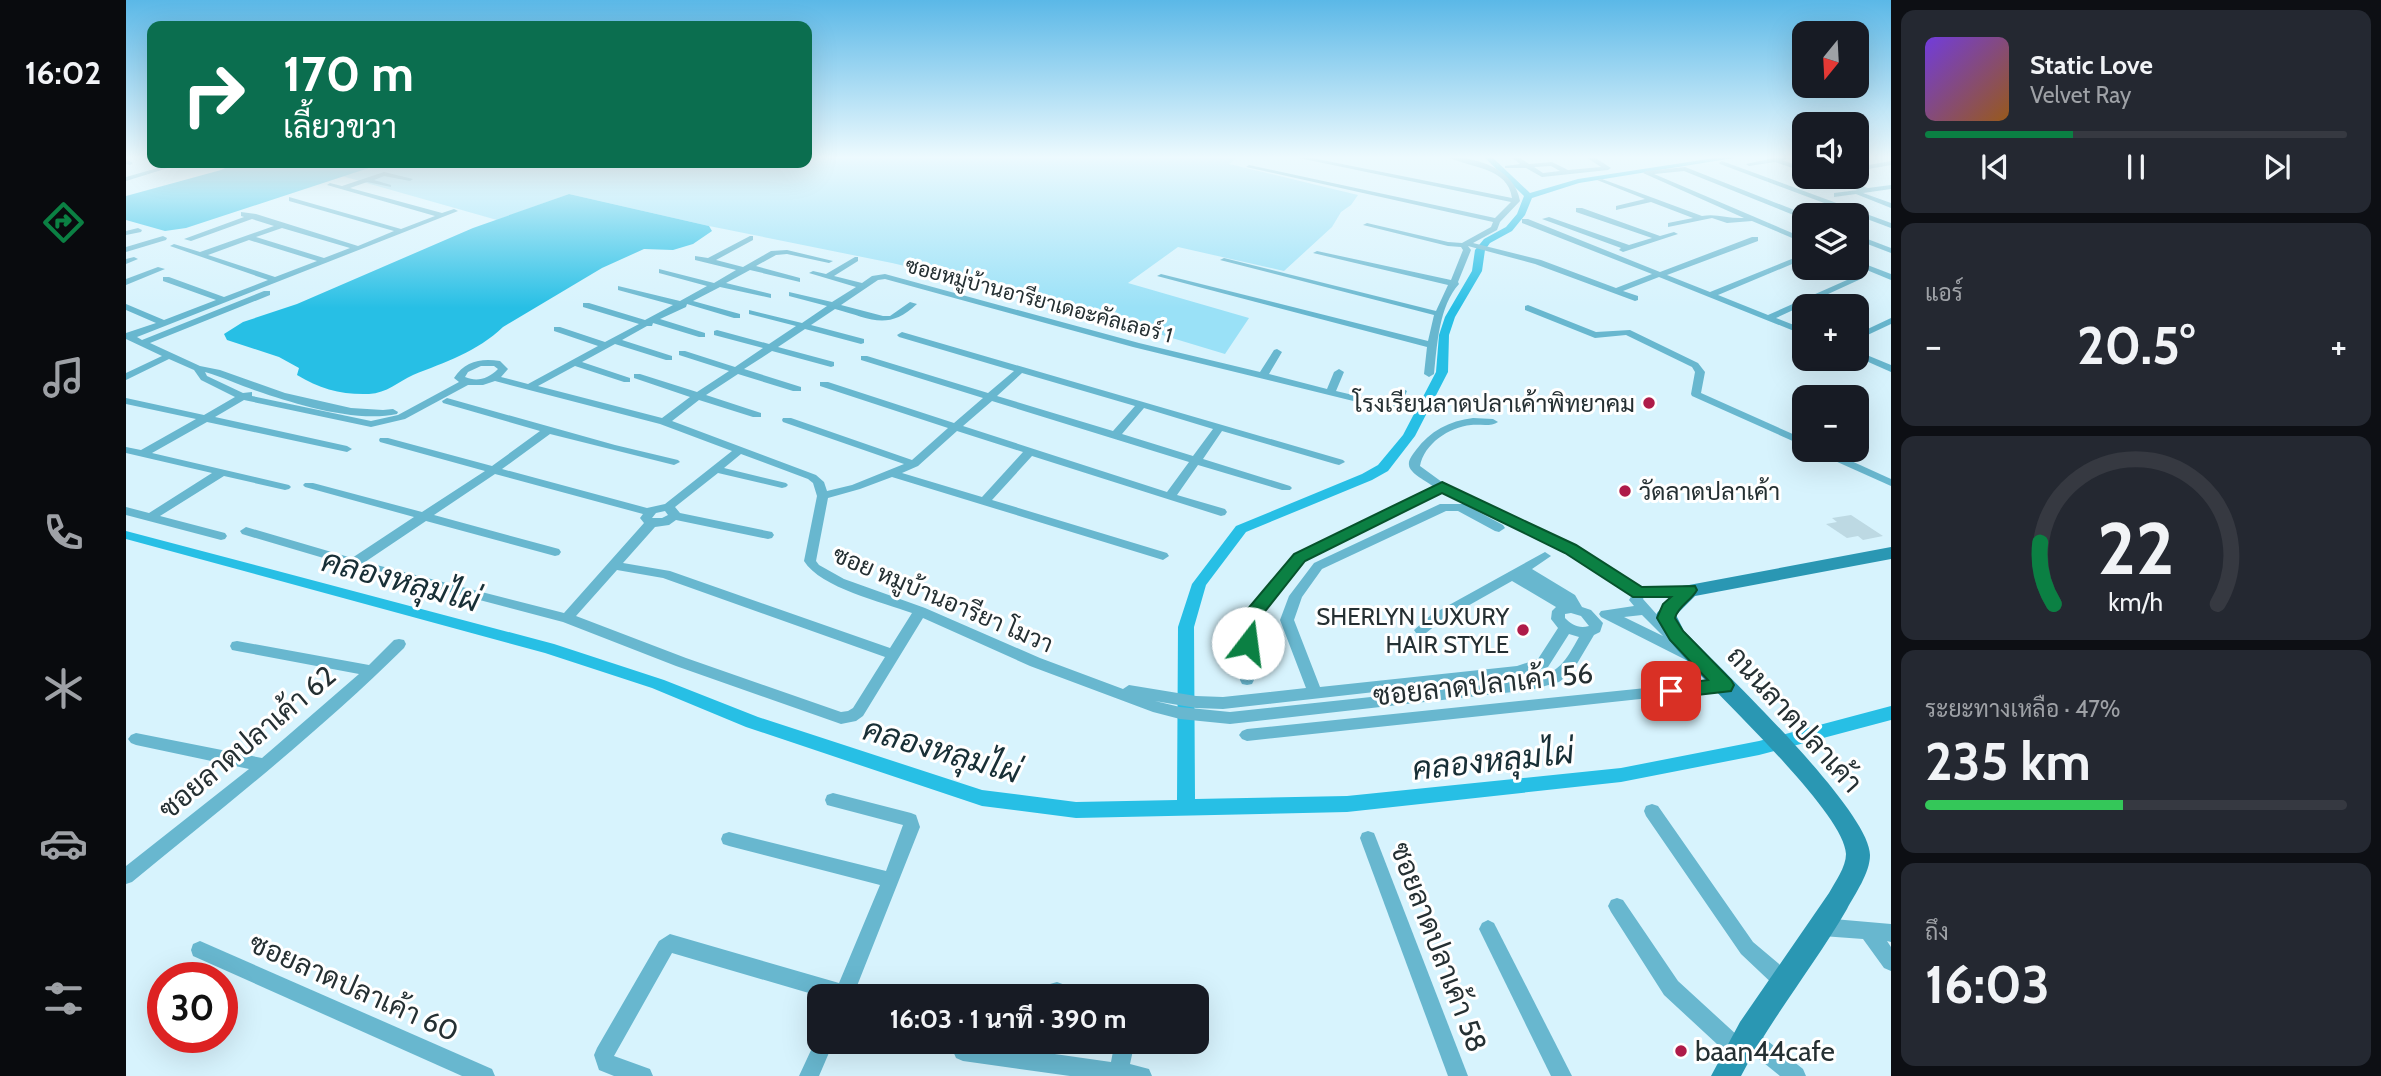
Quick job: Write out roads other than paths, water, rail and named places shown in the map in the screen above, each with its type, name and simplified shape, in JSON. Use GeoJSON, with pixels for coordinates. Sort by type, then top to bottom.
{"type":"FeatureCollection","features":[{"type":"Feature","properties":{"kind":"main road"},"geometry":{"type":"LineString","coordinates":[[1689,590],[1891,553]]}},
{"type":"Feature","properties":{"kind":"main road","name":"ถนนลาดปลาเค้า"},"geometry":{"type":"LineString","coordinates":[[1689,590],[1669,608],[1666,618],[1680,639],[1767,729],[1837,811],[1858,846],[1858,855],[1843,892],[1822,928],[1742,1043],[1726,1076]]}},
{"type":"Feature","properties":{"kind":"street"},"geometry":{"type":"LineString","coordinates":[[320,207],[402,231]]}},
{"type":"Feature","properties":{"kind":"street"},"geometry":{"type":"LineString","coordinates":[[414,207],[442,215]]}},
{"type":"Feature","properties":{"kind":"street"},"geometry":{"type":"LineString","coordinates":[[1434,207],[1497,221]]}},
{"type":"Feature","properties":{"kind":"street"},"geometry":{"type":"LineString","coordinates":[[1466,244],[1494,228],[1510,207]]}},
{"type":"Feature","properties":{"kind":"street"},"geometry":{"type":"LineString","coordinates":[[1671,207],[1700,218]]}},
{"type":"Feature","properties":{"kind":"street"},"geometry":{"type":"LineString","coordinates":[[1724,207],[1792,236]]}},
{"type":"Feature","properties":{"kind":"street"},"geometry":{"type":"LineString","coordinates":[[1841,207],[1891,226]]}},
{"type":"Feature","properties":{"kind":"street"},"geometry":{"type":"LineString","coordinates":[[1579,210],[1658,238]]}},
{"type":"Feature","properties":{"kind":"street"},"geometry":{"type":"LineString","coordinates":[[131,339],[163,323],[454,211]]}},
{"type":"Feature","properties":{"kind":"street"},"geometry":{"type":"LineString","coordinates":[[244,214],[357,248]]}},
{"type":"Feature","properties":{"kind":"street"},"geometry":{"type":"LineString","coordinates":[[188,239],[253,216]]}},
{"type":"Feature","properties":{"kind":"street"},"geometry":{"type":"LineString","coordinates":[[1610,255],[1658,238],[1672,229],[1700,218],[1713,216],[1727,221],[1754,220]]}},
{"type":"Feature","properties":{"kind":"street"},"geometry":{"type":"LineString","coordinates":[[1546,219],[1629,248]]}},
{"type":"Feature","properties":{"kind":"street"},"geometry":{"type":"LineString","coordinates":[[1525,221],[1792,327]]}},
{"type":"Feature","properties":{"kind":"street"},"geometry":{"type":"LineString","coordinates":[[199,255],[284,225]]}},
{"type":"Feature","properties":{"kind":"street"},"geometry":{"type":"LineString","coordinates":[[1367,225],[1437,242],[1493,249],[1635,298]]}},
{"type":"Feature","properties":{"kind":"street"},"geometry":{"type":"LineString","coordinates":[[126,233],[138,230]]}},
{"type":"Feature","properties":{"kind":"street"},"geometry":{"type":"LineString","coordinates":[[248,237],[324,261]]}},
{"type":"Feature","properties":{"kind":"street"},"geometry":{"type":"LineString","coordinates":[[126,250],[163,238]]}},
{"type":"Feature","properties":{"kind":"street"},"geometry":{"type":"LineString","coordinates":[[709,261],[750,238]]}},
{"type":"Feature","properties":{"kind":"street"},"geometry":{"type":"LineString","coordinates":[[1615,291],[1755,239]]}},
{"type":"Feature","properties":{"kind":"street"},"geometry":{"type":"LineString","coordinates":[[1869,242],[1891,251]]}},
{"type":"Feature","properties":{"kind":"street"},"geometry":{"type":"LineString","coordinates":[[1429,374],[1432,345],[1440,314],[1465,259],[1466,244]]}},
{"type":"Feature","properties":{"kind":"street"},"geometry":{"type":"LineString","coordinates":[[174,246],[275,280]]}},
{"type":"Feature","properties":{"kind":"street"},"geometry":{"type":"LineString","coordinates":[[530,387],[781,251],[830,261]]}},
{"type":"Feature","properties":{"kind":"street"},"geometry":{"type":"LineString","coordinates":[[1317,253],[1455,284]]}},
{"type":"Feature","properties":{"kind":"street"},"geometry":{"type":"LineString","coordinates":[[698,258],[797,279]]}},
{"type":"Feature","properties":{"kind":"street"},"geometry":{"type":"LineString","coordinates":[[827,277],[855,259]]}},
{"type":"Feature","properties":{"kind":"street"},"geometry":{"type":"LineString","coordinates":[[1224,260],[1440,314]]}},
{"type":"Feature","properties":{"kind":"street"},"geometry":{"type":"LineString","coordinates":[[1710,295],[1792,261]]}},
{"type":"Feature","properties":{"kind":"street"},"geometry":{"type":"LineString","coordinates":[[1869,268],[1891,277]]}},
{"type":"Feature","properties":{"kind":"street"},"geometry":{"type":"LineString","coordinates":[[126,282],[161,269]]}},
{"type":"Feature","properties":{"kind":"street"},"geometry":{"type":"LineString","coordinates":[[662,271],[768,296]]}},
{"type":"Feature","properties":{"kind":"street"},"geometry":{"type":"LineString","coordinates":[[813,273],[863,286]]}},
{"type":"Feature","properties":{"kind":"street"},"geometry":{"type":"LineString","coordinates":[[1161,276],[1432,345]]}},
{"type":"Feature","properties":{"kind":"street","name":"ซอยหมู่บ้านอารียาเดอะคัลเลอร์ 1"},"geometry":{"type":"LineString","coordinates":[[664,422],[734,371],[877,277],[892,278],[1136,345],[1398,409],[1402,391]]}},
{"type":"Feature","properties":{"kind":"street"},"geometry":{"type":"LineString","coordinates":[[166,279],[224,300]]}},
{"type":"Feature","properties":{"kind":"street"},"geometry":{"type":"LineString","coordinates":[[1768,318],[1854,280]]}},
{"type":"Feature","properties":{"kind":"street"},"geometry":{"type":"LineString","coordinates":[[621,288],[737,316]]}},
{"type":"Feature","properties":{"kind":"street"},"geometry":{"type":"LineString","coordinates":[[131,339],[267,293]]}},
{"type":"Feature","properties":{"kind":"street"},"geometry":{"type":"LineString","coordinates":[[792,294],[888,319],[913,303]]}},
{"type":"Feature","properties":{"kind":"street"},"geometry":{"type":"LineString","coordinates":[[586,305],[702,335]]}},
{"type":"Feature","properties":{"kind":"street"},"geometry":{"type":"LineString","coordinates":[[126,307],[163,323]]}},
{"type":"Feature","properties":{"kind":"street"},"geometry":{"type":"LineString","coordinates":[[1528,308],[1595,335],[1627,332],[1695,365],[1700,372],[1696,394],[1792,438]]}},
{"type":"Feature","properties":{"kind":"street"},"geometry":{"type":"LineString","coordinates":[[752,312],[861,341]]}},
{"type":"Feature","properties":{"kind":"street"},"geometry":{"type":"LineString","coordinates":[[1869,331],[1891,321]]}},
{"type":"Feature","properties":{"kind":"street"},"geometry":{"type":"LineString","coordinates":[[557,330],[669,358]]}},
{"type":"Feature","properties":{"kind":"street"},"geometry":{"type":"LineString","coordinates":[[717,333],[831,364]]}},
{"type":"Feature","properties":{"kind":"street"},"geometry":{"type":"LineString","coordinates":[[902,335],[1339,462]]}},
{"type":"Feature","properties":{"kind":"street"},"geometry":{"type":"LineString","coordinates":[[131,339],[197,368],[219,372],[259,388],[384,415],[463,380],[495,378],[664,422],[741,449],[812,477],[818,482],[823,496],[895,474],[914,464],[1020,370]]}},
{"type":"Feature","properties":{"kind":"street"},"geometry":{"type":"LineString","coordinates":[[1263,376],[1277,352]]}},
{"type":"Feature","properties":{"kind":"street"},"geometry":{"type":"LineString","coordinates":[[682,354],[797,389]]}},
{"type":"Feature","properties":{"kind":"street"},"geometry":{"type":"LineString","coordinates":[[126,377],[170,355]]}},
{"type":"Feature","properties":{"kind":"street"},"geometry":{"type":"LineString","coordinates":[[864,358],[1286,488]]}},
{"type":"Feature","properties":{"kind":"street"},"geometry":{"type":"LineString","coordinates":[[1869,359],[1891,369]]}},
{"type":"Feature","properties":{"kind":"street"},"geometry":{"type":"LineString","coordinates":[[463,380],[460,374],[471,366],[489,362],[502,366],[501,374],[495,378]]}},
{"type":"Feature","properties":{"kind":"street"},"geometry":{"type":"LineString","coordinates":[[575,363],[757,415]]}},
{"type":"Feature","properties":{"kind":"street"},"geometry":{"type":"LineString","coordinates":[[197,368],[204,378],[243,397],[372,424],[401,417],[463,380]]}},
{"type":"Feature","properties":{"kind":"street"},"geometry":{"type":"LineString","coordinates":[[1330,392],[1339,372]]}},
{"type":"Feature","properties":{"kind":"street"},"geometry":{"type":"LineString","coordinates":[[824,384],[1221,512]]}},
{"type":"Feature","properties":{"kind":"street"},"geometry":{"type":"LineString","coordinates":[[142,454],[259,388]]}},
{"type":"Feature","properties":{"kind":"street"},"geometry":{"type":"LineString","coordinates":[[126,401],[347,449]]}},
{"type":"Feature","properties":{"kind":"street"},"geometry":{"type":"LineString","coordinates":[[447,401],[613,448],[674,462]]}},
{"type":"Feature","properties":{"kind":"street"},"geometry":{"type":"LineString","coordinates":[[1115,435],[1142,404]]}},
{"type":"Feature","properties":{"kind":"street"},"geometry":{"type":"LineString","coordinates":[[787,420],[914,464]]}},
{"type":"Feature","properties":{"kind":"street"},"geometry":{"type":"LineString","coordinates":[[1493,422],[1462,421],[1431,438],[1415,460],[1414,467],[1442,487],[1570,549],[1639,593],[1689,590]]}},
{"type":"Feature","properties":{"kind":"street"},"geometry":{"type":"LineString","coordinates":[[1170,497],[1220,426]]}},
{"type":"Feature","properties":{"kind":"street"},"geometry":{"type":"LineString","coordinates":[[354,563],[492,471],[548,430]]}},
{"type":"Feature","properties":{"kind":"street"},"geometry":{"type":"LineString","coordinates":[[384,440],[650,518]]}},
{"type":"Feature","properties":{"kind":"street"},"geometry":{"type":"LineString","coordinates":[[671,511],[741,449]]}},
{"type":"Feature","properties":{"kind":"street"},"geometry":{"type":"LineString","coordinates":[[126,450],[285,487]]}},
{"type":"Feature","properties":{"kind":"street"},"geometry":{"type":"LineString","coordinates":[[985,500],[1030,452]]}},
{"type":"Feature","properties":{"kind":"street"},"geometry":{"type":"LineString","coordinates":[[1846,462],[1891,482]]}},
{"type":"Feature","properties":{"kind":"street"},"geometry":{"type":"LineString","coordinates":[[716,469],[782,485]]}},
{"type":"Feature","properties":{"kind":"street"},"geometry":{"type":"LineString","coordinates":[[151,517],[221,473]]}},
{"type":"Feature","properties":{"kind":"street"},"geometry":{"type":"LineString","coordinates":[[895,474],[1163,556]]}},
{"type":"Feature","properties":{"kind":"street"},"geometry":{"type":"LineString","coordinates":[[309,485],[555,552]]}},
{"type":"Feature","properties":{"kind":"street"},"geometry":{"type":"LineString","coordinates":[[1247,680],[1249,627],[1255,611],[1300,557],[1442,487]]}},
{"type":"Feature","properties":{"kind":"street","name":"ซอย หมูบ้านอารียา โมวา"},"geometry":{"type":"LineString","coordinates":[[823,496],[810,561],[815,568],[839,582],[920,611],[1035,662],[1105,687],[1160,702],[1212,710],[1315,694],[1517,671],[1543,663],[1566,627]]}},
{"type":"Feature","properties":{"kind":"street"},"geometry":{"type":"LineString","coordinates":[[1315,694],[1287,620],[1296,596],[1318,566],[1444,508],[1460,507],[1499,528]]}},
{"type":"Feature","properties":{"kind":"street"},"geometry":{"type":"LineString","coordinates":[[567,618],[657,508],[768,535]]}},
{"type":"Feature","properties":{"kind":"street"},"geometry":{"type":"LineString","coordinates":[[126,510],[221,536]]}},
{"type":"Feature","properties":{"kind":"street"},"geometry":{"type":"LineString","coordinates":[[246,531],[354,563],[567,618],[841,719],[858,712],[920,611]]}},
{"type":"Feature","properties":{"kind":"street"},"geometry":{"type":"LineString","coordinates":[[1421,630],[1436,618],[1545,556]]}},
{"type":"Feature","properties":{"kind":"street"},"geometry":{"type":"LineString","coordinates":[[612,565],[665,574],[894,655]]}},
{"type":"Feature","properties":{"kind":"street"},"geometry":{"type":"LineString","coordinates":[[1212,710],[1531,685],[1557,679],[1568,668],[1588,633],[1596,626],[1518,572]]}},
{"type":"Feature","properties":{"kind":"street"},"geometry":{"type":"LineString","coordinates":[[1639,593],[1636,600],[1663,629],[1680,639]]}},
{"type":"Feature","properties":{"kind":"street"},"geometry":{"type":"LineString","coordinates":[[1588,633],[1566,627],[1558,615],[1578,611],[1606,614],[1645,610]]}},
{"type":"Feature","properties":{"kind":"street"},"geometry":{"type":"LineString","coordinates":[[1606,614],[1700,661]]}},
{"type":"Feature","properties":{"kind":"street","name":"ซอยลาดปลาเค้า 62"},"geometry":{"type":"LineString","coordinates":[[126,876],[263,765],[372,671],[399,644]]}},
{"type":"Feature","properties":{"kind":"street"},"geometry":{"type":"LineString","coordinates":[[237,646],[372,671]]}},
{"type":"Feature","properties":{"kind":"street","name":"ซอยลาดปลาเค้า 56"},"geometry":{"type":"LineString","coordinates":[[1247,735],[1724,685]]}},
{"type":"Feature","properties":{"kind":"street"},"geometry":{"type":"LineString","coordinates":[[136,739],[263,765]]}},
{"type":"Feature","properties":{"kind":"street"},"geometry":{"type":"LineString","coordinates":[[833,800],[910,820],[911,835],[848,984]]}},
{"type":"Feature","properties":{"kind":"street"},"geometry":{"type":"LineString","coordinates":[[1652,811],[1747,948],[1785,982]]}},
{"type":"Feature","properties":{"kind":"street","name":"ซอยลาดปลาเค้า 58"},"geometry":{"type":"LineString","coordinates":[[1368,838],[1458,1076]]}},
{"type":"Feature","properties":{"kind":"street"},"geometry":{"type":"LineString","coordinates":[[729,839],[891,880]]}},
{"type":"Feature","properties":{"kind":"street"},"geometry":{"type":"LineString","coordinates":[[1617,906],[1671,988],[1742,1043],[1796,1076]]}},
{"type":"Feature","properties":{"kind":"street"},"geometry":{"type":"LineString","coordinates":[[1822,928],[1891,933]]}},
{"type":"Feature","properties":{"kind":"street"},"geometry":{"type":"LineString","coordinates":[[1488,929],[1562,1076]]}},
{"type":"Feature","properties":{"kind":"street"},"geometry":{"type":"LineString","coordinates":[[1869,932],[1891,962]]}},
{"type":"Feature","properties":{"kind":"street"},"geometry":{"type":"LineString","coordinates":[[643,1076],[606,1063],[604,1055],[665,947],[670,943],[807,984]]}},
{"type":"Feature","properties":{"kind":"street","name":"ซอยลาดปลาเค้า 60"},"geometry":{"type":"LineString","coordinates":[[200,950],[485,1076]]}},
{"type":"Feature","properties":{"kind":"street"},"geometry":{"type":"LineString","coordinates":[[809,1076],[818,1054]]}},
{"type":"Feature","properties":{"kind":"street"},"geometry":{"type":"LineString","coordinates":[[983,1054],[1142,1076]]}},
{"type":"Feature","properties":{"kind":"street"},"geometry":{"type":"LineString","coordinates":[[1119,1074],[1123,1054]]}},
{"type":"Feature","properties":{"kind":"waterway"},"geometry":{"type":"LineString","coordinates":[[1186,807],[1186,627],[1199,584],[1241,529],[1383,468],[1409,436],[1442,372],[1444,335],[1450,317],[1477,271],[1480,250],[1487,241],[1509,229],[1524,207]]}},
{"type":"Feature","properties":{"kind":"waterway","name":"คลองหลุมไผ่"},"geometry":{"type":"LineString","coordinates":[[126,535],[548,648],[658,684],[752,722],[982,798],[1076,810],[1347,804],[1621,775],[1759,748],[1891,713]]}},
{"type":"Feature","properties":{"kind":"place","name":"โรงเรียนลาดปลาเค้าพิทยาคม"},"geometry":{"type":"Point","coordinates":[1649,403]}},
{"type":"Feature","properties":{"kind":"place","name":"วัดลาดปลาเค้า"},"geometry":{"type":"Point","coordinates":[1625,491]}},
{"type":"Feature","properties":{"kind":"place","name":"SHERLYN LUXURY HAIR STYLE"},"geometry":{"type":"Point","coordinates":[1523,630]}},
{"type":"Feature","properties":{"kind":"place","name":"baan44cafe"},"geometry":{"type":"Point","coordinates":[1681,1051]}}]}
